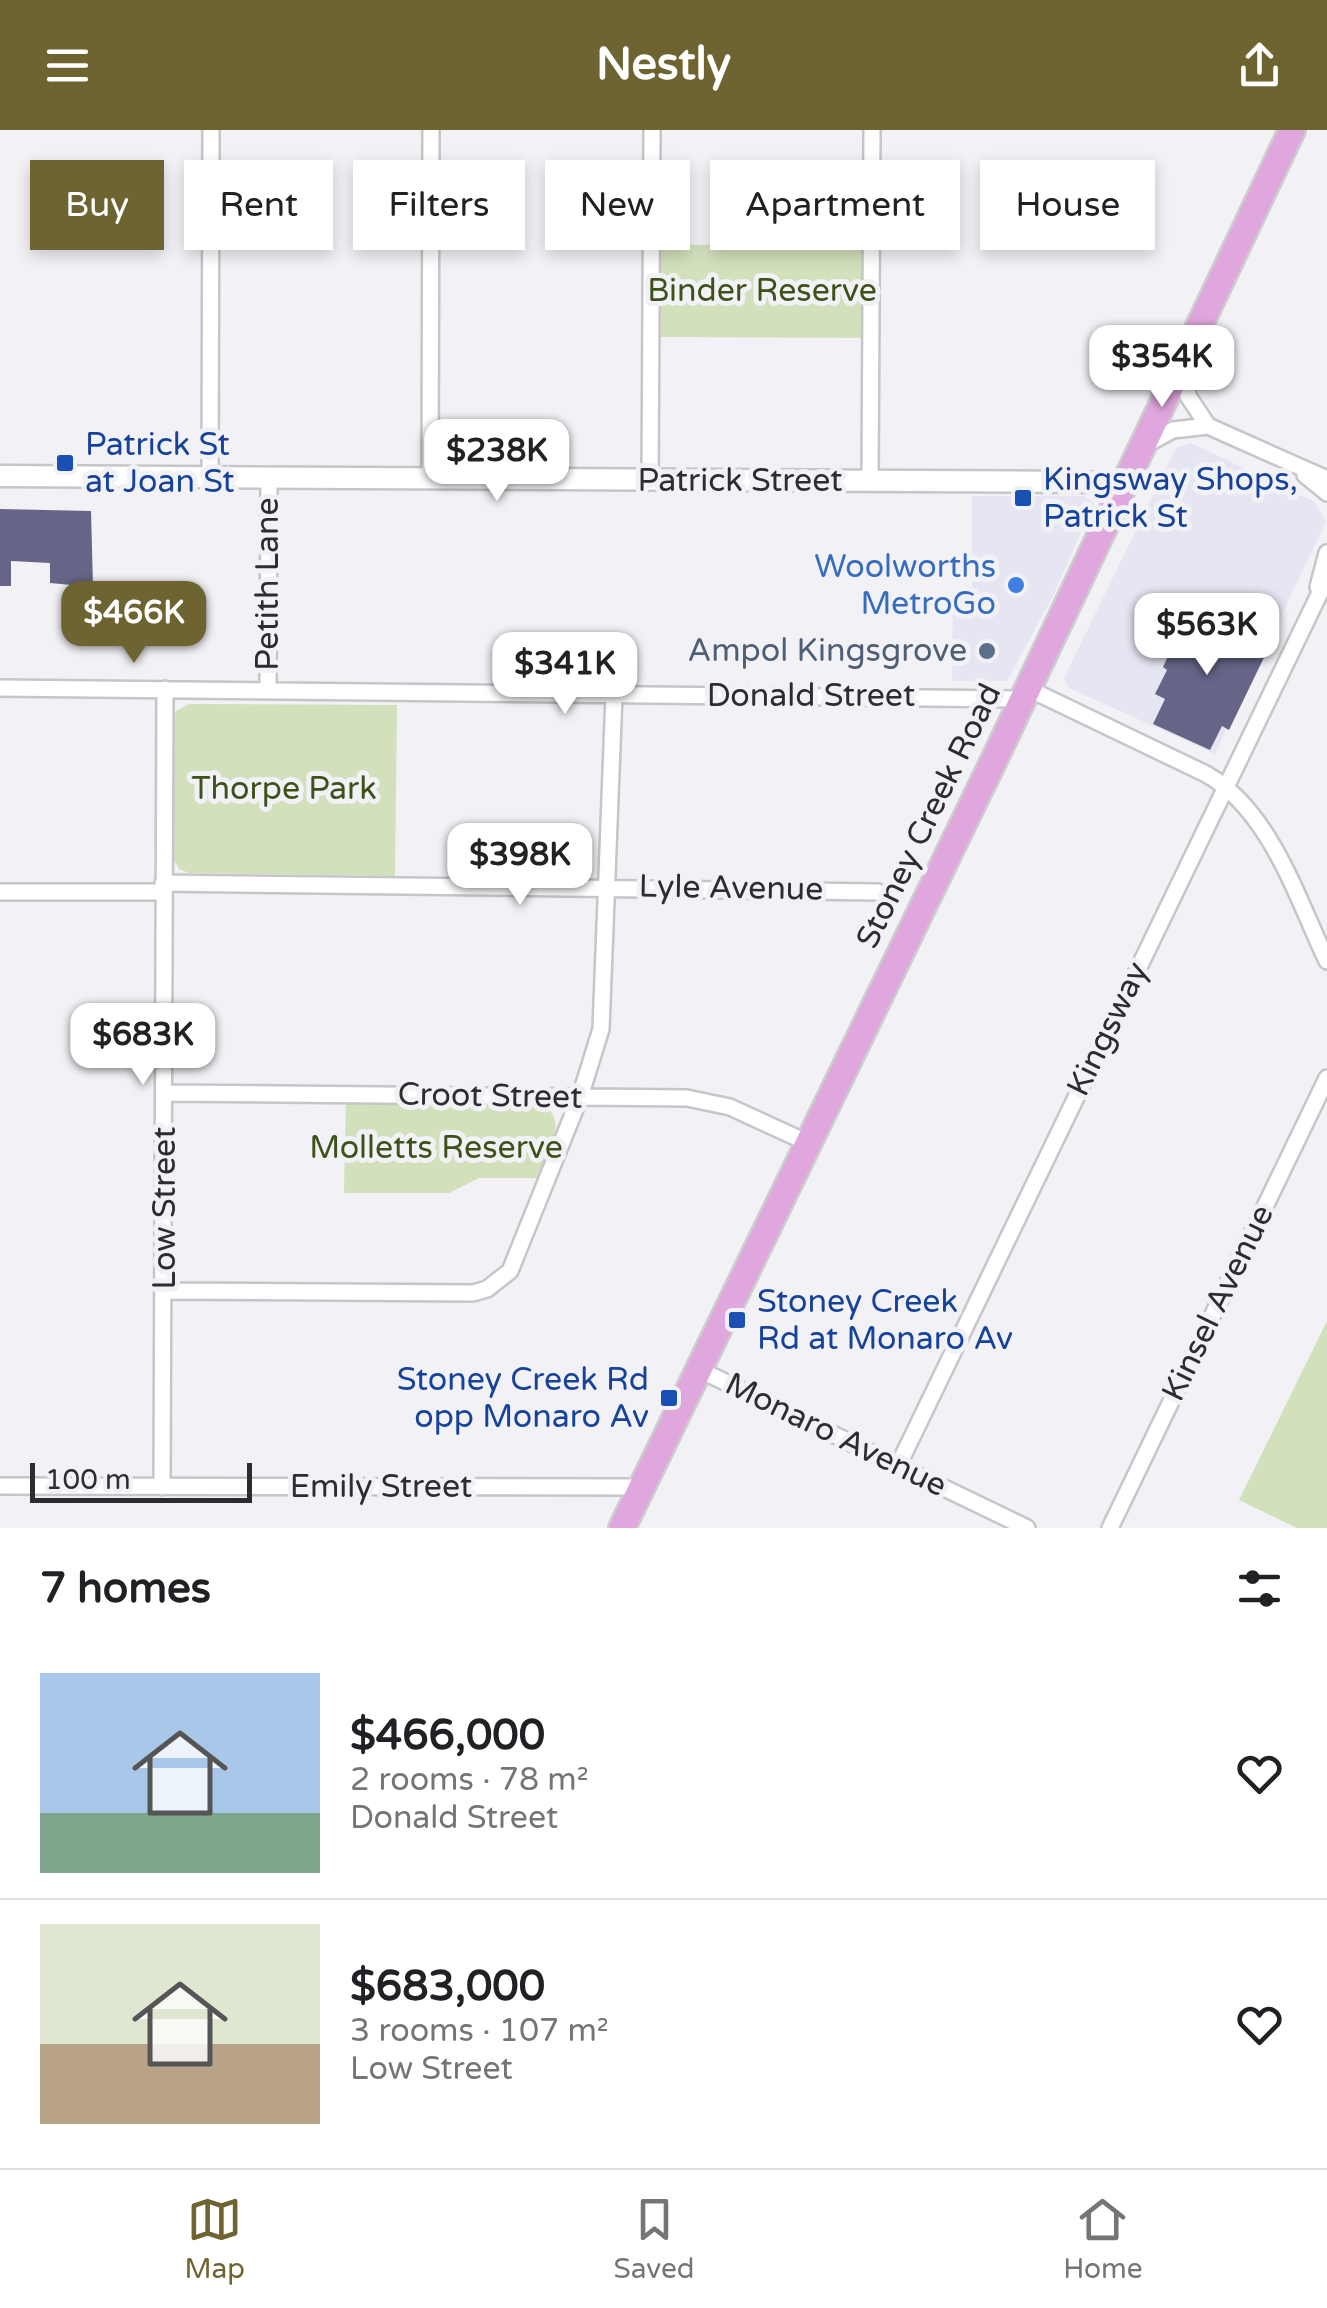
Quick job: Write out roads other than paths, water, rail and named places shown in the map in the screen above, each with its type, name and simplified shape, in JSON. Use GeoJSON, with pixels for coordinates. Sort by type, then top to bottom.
{"type":"FeatureCollection","features":[{"type":"Feature","properties":{"kind":"main road","name":"Stoney Creek Road"},"geometry":{"type":"LineString","coordinates":[[622,1528],[1292,130]]}},
{"type":"Feature","properties":{"kind":"street"},"geometry":{"type":"LineString","coordinates":[[210,130],[210,478]]}},
{"type":"Feature","properties":{"kind":"street"},"geometry":{"type":"LineString","coordinates":[[430,478],[431,130]]}},
{"type":"Feature","properties":{"kind":"street"},"geometry":{"type":"LineString","coordinates":[[650,481],[652,130]]}},
{"type":"Feature","properties":{"kind":"street"},"geometry":{"type":"LineString","coordinates":[[870,481],[872,130]]}},
{"type":"Feature","properties":{"kind":"street"},"geometry":{"type":"LineString","coordinates":[[1186,353],[1188,396],[1208,426],[1324,476]]}},
{"type":"Feature","properties":{"kind":"street"},"geometry":{"type":"LineString","coordinates":[[1137,452],[1173,430],[1208,426]]}},
{"type":"Feature","properties":{"kind":"street"},"geometry":{"type":"LineString","coordinates":[[1294,466],[1327,493]]}},
{"type":"Feature","properties":{"kind":"street","name":"Patrick Street"},"geometry":{"type":"LineString","coordinates":[[0,476],[1086,482],[1120,486]]}},
{"type":"Feature","properties":{"kind":"street","name":"Petith Lane"},"geometry":{"type":"LineString","coordinates":[[268,690],[269,477]]}},
{"type":"Feature","properties":{"kind":"street","name":"Kingsway"},"geometry":{"type":"LineString","coordinates":[[898,1466],[1322,585],[1320,565],[1327,552]]}},
{"type":"Feature","properties":{"kind":"street","name":"Donald Street"},"geometry":{"type":"LineString","coordinates":[[0,688],[614,695],[1025,693]]}},
{"type":"Feature","properties":{"kind":"street","name":"Low Street"},"geometry":{"type":"LineString","coordinates":[[162,1487],[165,689]]}},
{"type":"Feature","properties":{"kind":"street"},"geometry":{"type":"LineString","coordinates":[[1025,693],[1209,775],[1225,787],[1277,855],[1327,961]]}},
{"type":"Feature","properties":{"kind":"street"},"geometry":{"type":"LineString","coordinates":[[165,1292],[473,1293],[487,1289],[510,1270],[580,1097],[601,1030],[614,695]]}},
{"type":"Feature","properties":{"kind":"street","name":"Lyle Avenue"},"geometry":{"type":"LineString","coordinates":[[0,892],[606,887],[878,892]]}},
{"type":"Feature","properties":{"kind":"street","name":"Kinsel Avenue"},"geometry":{"type":"LineString","coordinates":[[1110,1528],[1327,1079]]}},
{"type":"Feature","properties":{"kind":"street","name":"Croot Street"},"geometry":{"type":"LineString","coordinates":[[166,1093],[708,1100],[806,1142]]}},
{"type":"Feature","properties":{"kind":"street","name":"Monaro Avenue"},"geometry":{"type":"LineString","coordinates":[[698,1369],[1027,1528]]}},
{"type":"Feature","properties":{"kind":"street","name":"Emily Street"},"geometry":{"type":"LineString","coordinates":[[0,1486],[642,1487]]}},
{"type":"Feature","properties":{"kind":"place","name":"Patrick St at Joan St"},"geometry":{"type":"Point","coordinates":[65,463]}},
{"type":"Feature","properties":{"kind":"place","name":"Kingsway Shops, Patrick St"},"geometry":{"type":"Point","coordinates":[1023,498]}},
{"type":"Feature","properties":{"kind":"place","name":"Woolworths MetroGo"},"geometry":{"type":"Point","coordinates":[1016,585]}},
{"type":"Feature","properties":{"kind":"place","name":"Ampol Kingsgrove"},"geometry":{"type":"Point","coordinates":[987,651]}},
{"type":"Feature","properties":{"kind":"place","name":"Stoney Creek Rd at Monaro Av"},"geometry":{"type":"Point","coordinates":[737,1320]}},
{"type":"Feature","properties":{"kind":"place","name":"Stoney Creek Rd opp Monaro Av"},"geometry":{"type":"Point","coordinates":[669,1398]}},
{"type":"Feature","properties":{"kind":"park label","name":"Binder Reserve"},"geometry":{"type":"Point","coordinates":[762,291]}},
{"type":"Feature","properties":{"kind":"park label","name":"Thorpe Park"},"geometry":{"type":"Point","coordinates":[284,789]}},
{"type":"Feature","properties":{"kind":"park label","name":"Molletts Reserve"},"geometry":{"type":"Point","coordinates":[436,1148]}}]}
